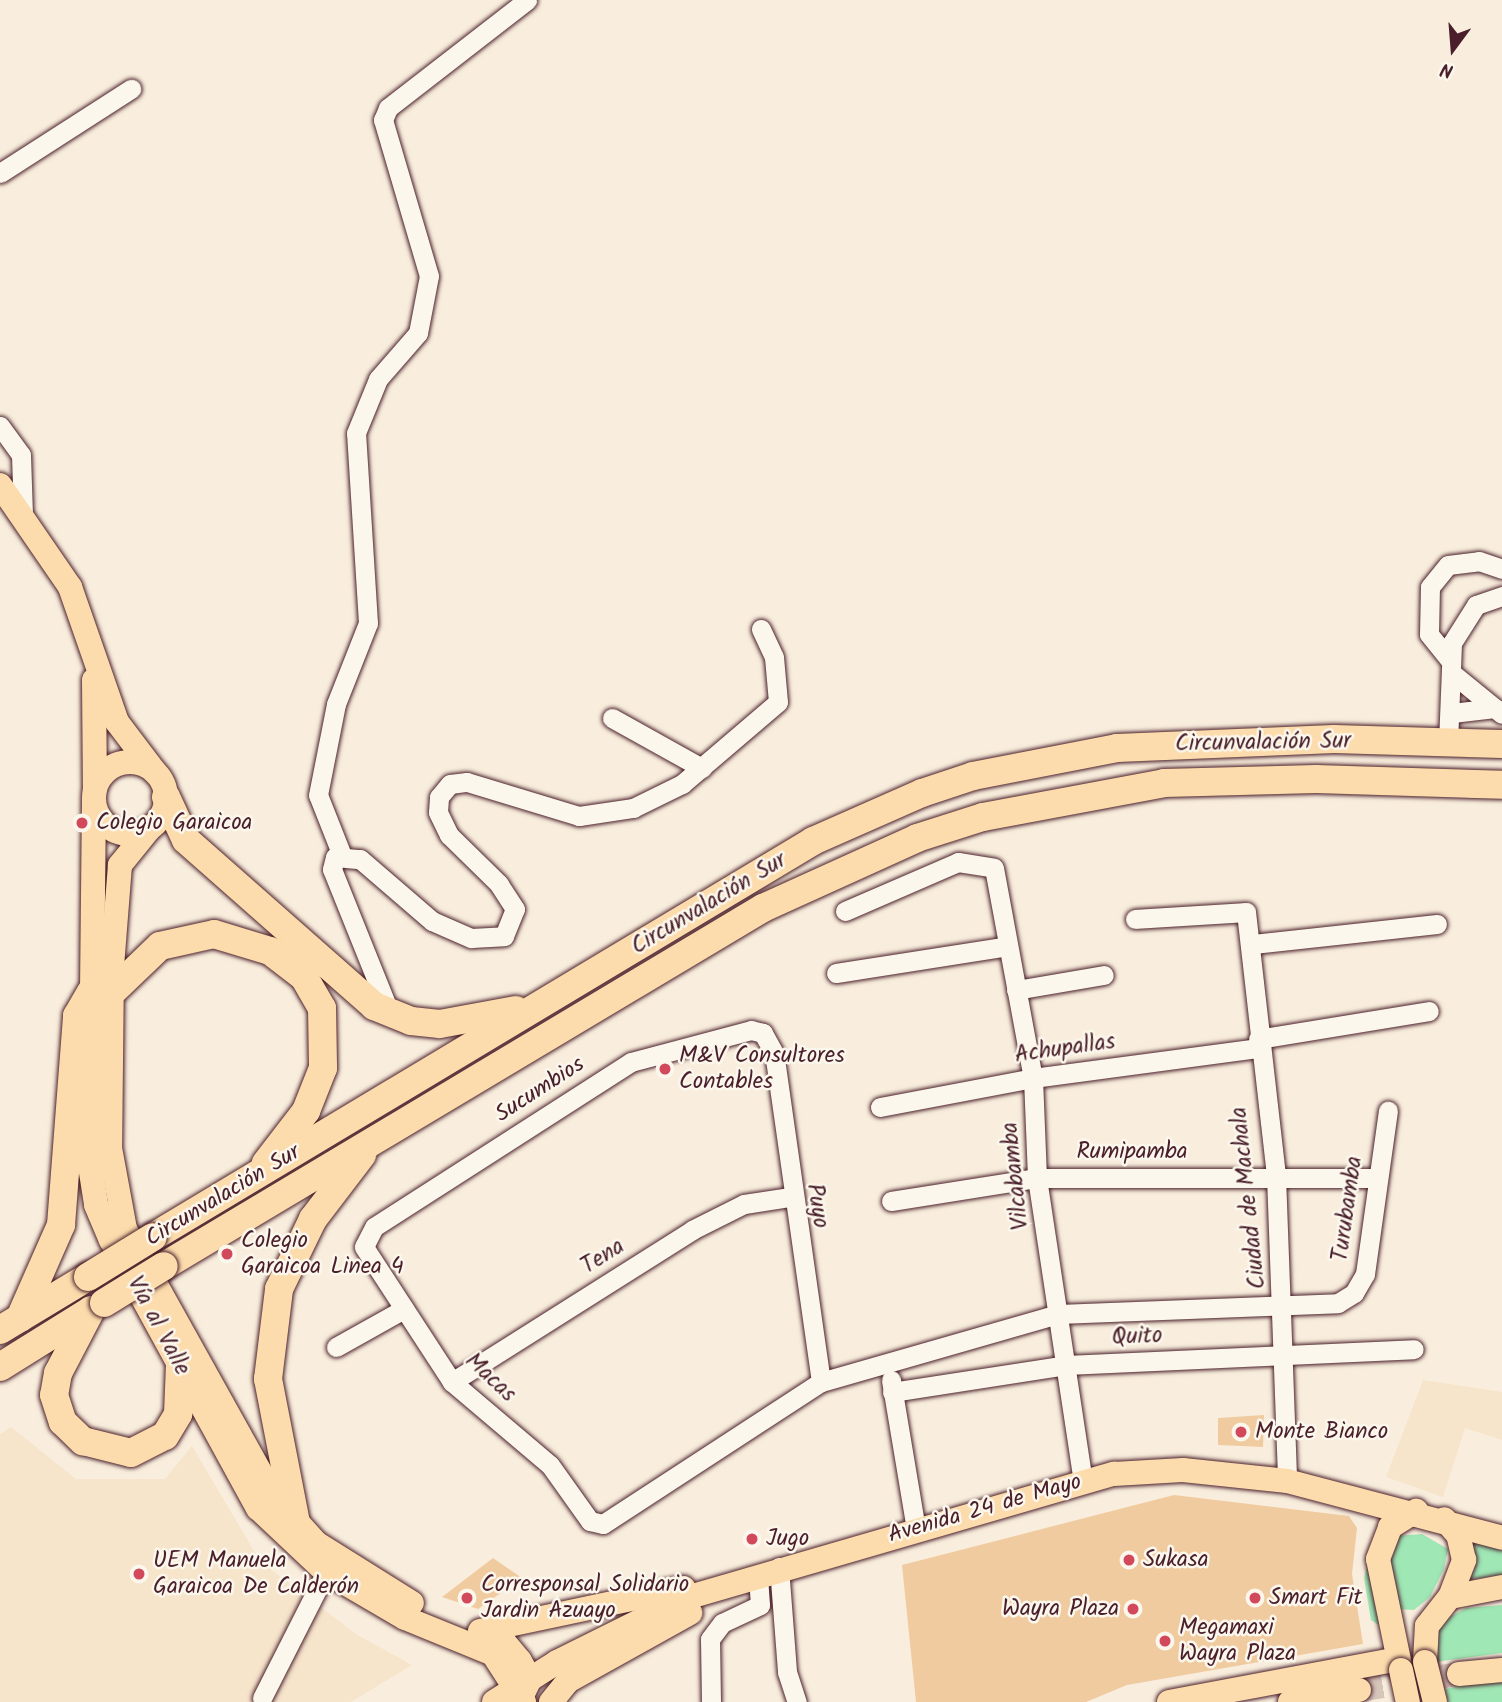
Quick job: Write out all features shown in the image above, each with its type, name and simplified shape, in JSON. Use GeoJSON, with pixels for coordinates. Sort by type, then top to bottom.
{"type":"FeatureCollection","features":[{"type":"Feature","properties":{"kind":"highway","name":"Circunvalación Sur"},"geometry":{"type":"LineString","coordinates":[[10,1324],[813,841],[973,776],[1117,748],[1190,743],[1502,744]]}},
{"type":"Feature","properties":{"kind":"highway","name":"Circunvalación Sur"},"geometry":{"type":"LineString","coordinates":[[0,1367],[762,908],[850,865],[970,821],[1164,783],[1316,779],[1502,785]]}},
{"type":"Feature","properties":{"kind":"highway"},"geometry":{"type":"LineString","coordinates":[[161,784],[177,824],[201,855],[391,1016],[440,1024],[543,1003]]}},
{"type":"Feature","properties":{"kind":"highway"},"geometry":{"type":"LineString","coordinates":[[10,1324],[61,1225],[77,1016],[101,993],[160,946],[214,934],[270,951],[304,977],[322,1008],[323,1068],[306,1111],[255,1177]]}},
{"type":"Feature","properties":{"kind":"highway"},"geometry":{"type":"LineString","coordinates":[[296,1523],[268,1379],[279,1289],[313,1219],[373,1141]]}},
{"type":"Feature","properties":{"kind":"highway"},"geometry":{"type":"LineString","coordinates":[[98,1307],[58,1373],[54,1395],[63,1422],[82,1441],[131,1452],[165,1436],[178,1414],[180,1365]]}},
{"type":"Feature","properties":{"kind":"main road"},"geometry":{"type":"LineString","coordinates":[[0,485],[23,513],[70,587],[94,665],[117,722],[161,784],[150,828],[119,832],[101,820],[94,794],[104,772],[120,763],[139,763],[161,784]]}},
{"type":"Feature","properties":{"kind":"main road","name":"Vía al Valle"},"geometry":{"type":"LineString","coordinates":[[94,665],[94,794],[101,993],[110,1147],[125,1229],[273,1495],[296,1523],[357,1571],[505,1643],[522,1694]]}},
{"type":"Feature","properties":{"kind":"main road","name":"Vía al Valle"},"geometry":{"type":"LineString","coordinates":[[150,828],[120,864],[101,993],[96,1205],[258,1507],[326,1572],[405,1618],[493,1654],[522,1694]]}},
{"type":"Feature","properties":{"kind":"main road","name":"Avenida 24 de Mayo"},"geometry":{"type":"LineString","coordinates":[[494,1702],[522,1694],[686,1598],[770,1571],[1083,1481],[1183,1470],[1287,1481],[1416,1511],[1502,1538]]}},
{"type":"Feature","properties":{"kind":"main road"},"geometry":{"type":"LineString","coordinates":[[1408,1702],[1378,1559],[1390,1527],[1416,1511]]}},
{"type":"Feature","properties":{"kind":"main road"},"geometry":{"type":"LineString","coordinates":[[1435,1702],[1425,1662],[1427,1626],[1450,1597],[1464,1560],[1458,1535],[1444,1520]]}},
{"type":"Feature","properties":{"kind":"main road"},"geometry":{"type":"LineString","coordinates":[[480,1631],[770,1571]]}},
{"type":"Feature","properties":{"kind":"main road"},"geometry":{"type":"LineString","coordinates":[[551,1702],[568,1681],[770,1571]]}},
{"type":"Feature","properties":{"kind":"main road"},"geometry":{"type":"LineString","coordinates":[[1450,1597],[1502,1587]]}},
{"type":"Feature","properties":{"kind":"main road"},"geometry":{"type":"LineString","coordinates":[[1169,1702],[1399,1665]]}},
{"type":"Feature","properties":{"kind":"main road"},"geometry":{"type":"LineString","coordinates":[[1460,1674],[1502,1670]]}},
{"type":"Feature","properties":{"kind":"main road"},"geometry":{"type":"LineString","coordinates":[[1290,1702],[1359,1690]]}},
{"type":"Feature","properties":{"kind":"street"},"geometry":{"type":"LineString","coordinates":[[341,853],[318,795],[333,716],[368,624],[356,433],[378,379],[418,333],[429,276],[383,120],[388,108],[527,0]]}},
{"type":"Feature","properties":{"kind":"street"},"geometry":{"type":"LineString","coordinates":[[0,173],[131,89]]}},
{"type":"Feature","properties":{"kind":"street"},"geometry":{"type":"LineString","coordinates":[[0,426],[21,455],[23,513]]}},
{"type":"Feature","properties":{"kind":"street"},"geometry":{"type":"LineString","coordinates":[[1498,711],[1451,666],[1429,634],[1430,587],[1448,565],[1491,562],[1502,569]]}},
{"type":"Feature","properties":{"kind":"street"},"geometry":{"type":"LineString","coordinates":[[1448,743],[1452,713],[1451,666],[1466,615],[1488,598],[1502,596]]}},
{"type":"Feature","properties":{"kind":"street"},"geometry":{"type":"LineString","coordinates":[[341,853],[360,859],[432,920],[491,940],[511,928],[516,909],[499,884],[449,835],[438,812],[450,784],[467,782],[579,816],[633,808],[702,768],[778,702],[774,657],[761,629]]}},
{"type":"Feature","properties":{"kind":"street"},"geometry":{"type":"LineString","coordinates":[[1452,713],[1498,711]]}},
{"type":"Feature","properties":{"kind":"street"},"geometry":{"type":"LineString","coordinates":[[612,718],[702,768]]}},
{"type":"Feature","properties":{"kind":"street"},"geometry":{"type":"LineString","coordinates":[[341,853],[332,869],[391,1016]]}},
{"type":"Feature","properties":{"kind":"street","name":"Vilcabamba"},"geometry":{"type":"LineString","coordinates":[[845,911],[958,862],[994,868],[1032,1077],[1037,1178],[1083,1481]]}},
{"type":"Feature","properties":{"kind":"street","name":"Ciudad de Machala"},"geometry":{"type":"LineString","coordinates":[[1135,919],[1246,912],[1253,944],[1258,1044],[1276,1176],[1285,1309],[1287,1481]]}},
{"type":"Feature","properties":{"kind":"street"},"geometry":{"type":"LineString","coordinates":[[1253,944],[1437,924]]}},
{"type":"Feature","properties":{"kind":"street"},"geometry":{"type":"LineString","coordinates":[[836,973],[1008,946]]}},
{"type":"Feature","properties":{"kind":"street"},"geometry":{"type":"LineString","coordinates":[[1016,990],[1104,975]]}},
{"type":"Feature","properties":{"kind":"street","name":"Achupallas"},"geometry":{"type":"LineString","coordinates":[[880,1107],[1032,1077],[1258,1044],[1429,1011]]}},
{"type":"Feature","properties":{"kind":"street","name":"Sucumbios"},"geometry":{"type":"LineString","coordinates":[[364,1247],[374,1227],[631,1062],[751,1030],[769,1038]]}},
{"type":"Feature","properties":{"kind":"street","name":"Puyo"},"geometry":{"type":"LineString","coordinates":[[769,1038],[790,1197],[821,1382]]}},
{"type":"Feature","properties":{"kind":"street","name":"Turubamba"},"geometry":{"type":"LineString","coordinates":[[1338,1303],[1354,1293],[1365,1274],[1376,1178],[1388,1111]]}},
{"type":"Feature","properties":{"kind":"street","name":"Rumipamba"},"geometry":{"type":"LineString","coordinates":[[891,1201],[1037,1178],[1376,1178]]}},
{"type":"Feature","properties":{"kind":"street","name":"Tena"},"geometry":{"type":"LineString","coordinates":[[452,1382],[692,1230],[744,1204],[790,1197]]}},
{"type":"Feature","properties":{"kind":"street","name":"Macas"},"geometry":{"type":"LineString","coordinates":[[364,1247],[452,1382],[550,1465],[590,1521],[603,1524]]}},
{"type":"Feature","properties":{"kind":"street","name":"Quito"},"geometry":{"type":"LineString","coordinates":[[603,1524],[821,1382],[889,1365],[1058,1314],[1285,1309],[1338,1303]]}},
{"type":"Feature","properties":{"kind":"street"},"geometry":{"type":"LineString","coordinates":[[336,1347],[404,1309]]}},
{"type":"Feature","properties":{"kind":"street","name":"Quito"},"geometry":{"type":"LineString","coordinates":[[892,1392],[1066,1365],[1413,1349]]}},
{"type":"Feature","properties":{"kind":"street"},"geometry":{"type":"LineString","coordinates":[[889,1365],[916,1530]]}},
{"type":"Feature","properties":{"kind":"street"},"geometry":{"type":"LineString","coordinates":[[711,1702],[710,1639],[722,1623],[760,1605],[770,1571]]}},
{"type":"Feature","properties":{"kind":"street"},"geometry":{"type":"LineString","coordinates":[[770,1571],[787,1672],[797,1702]]}},
{"type":"Feature","properties":{"kind":"street"},"geometry":{"type":"LineString","coordinates":[[262,1698],[326,1572]]}},
{"type":"Feature","properties":{"kind":"shaded area"},"geometry":{"type":"Polygon","coordinates":[[[1423,1380],[1502,1392],[1502,1440],[1465,1428],[1443,1497],[1386,1477],[1423,1380]]]}},
{"type":"Feature","properties":{"kind":"shaded area","name":"UEM Manuela Garaicoa De Calderón"},"geometry":{"type":"Polygon","coordinates":[[[11,1427],[76,1479],[165,1479],[192,1446],[260,1561],[356,1634],[412,1665],[351,1702],[0,1702],[0,1434],[11,1427]]]}},
{"type":"Feature","properties":{"kind":"green space"},"geometry":{"type":"Polygon","coordinates":[[[1377,1528],[1383,1628],[1371,1620],[1364,1578],[1377,1528]]]}},
{"type":"Feature","properties":{"kind":"green space"},"geometry":{"type":"Polygon","coordinates":[[[1422,1534],[1448,1549],[1444,1569],[1430,1597],[1414,1610],[1397,1609],[1389,1550],[1396,1536],[1422,1534]]]}},
{"type":"Feature","properties":{"kind":"green space"},"geometry":{"type":"Polygon","coordinates":[[[1467,1540],[1502,1550],[1502,1575],[1465,1580],[1467,1540]]]}},
{"type":"Feature","properties":{"kind":"green space"},"geometry":{"type":"Polygon","coordinates":[[[1502,1605],[1502,1653],[1435,1662],[1433,1642],[1441,1622],[1466,1608],[1502,1605]]]}},
{"type":"Feature","properties":{"kind":"green space"},"geometry":{"type":"Polygon","coordinates":[[[1502,1678],[1502,1702],[1448,1702],[1444,1689],[1502,1678]]]}},
{"type":"Feature","properties":{"kind":"building","name":"Monte Bianco"},"geometry":{"type":"Polygon","coordinates":[[[1264,1415],[1263,1447],[1218,1445],[1218,1418],[1264,1415]]]}},
{"type":"Feature","properties":{"kind":"building","name":"Wayra Plaza"},"geometry":{"type":"Polygon","coordinates":[[[1174,1495],[1349,1516],[1357,1528],[1352,1574],[1363,1644],[1127,1685],[1086,1702],[916,1702],[902,1565],[1174,1495]]]}},
{"type":"Feature","properties":{"kind":"building"},"geometry":{"type":"Polygon","coordinates":[[[493,1558],[522,1578],[478,1609],[442,1597],[493,1558]]]}},
{"type":"Feature","properties":{"kind":"tunnel"},"geometry":{"type":"LineString","coordinates":[[1359,1690],[1459,1674]]}},
{"type":"Feature","properties":{"kind":"place","name":"Colegio Garaicoa"},"geometry":{"type":"Point","coordinates":[82,823]}},
{"type":"Feature","properties":{"kind":"place","name":"M&V Consultores Contables"},"geometry":{"type":"Point","coordinates":[665,1069]}},
{"type":"Feature","properties":{"kind":"place","name":"Colegio Garaicoa Linea 4"},"geometry":{"type":"Point","coordinates":[227,1254]}},
{"type":"Feature","properties":{"kind":"place","name":"Monte Bianco"},"geometry":{"type":"Point","coordinates":[1241,1432]}},
{"type":"Feature","properties":{"kind":"place","name":"Jugo"},"geometry":{"type":"Point","coordinates":[752,1539]}},
{"type":"Feature","properties":{"kind":"place","name":"Sukasa"},"geometry":{"type":"Point","coordinates":[1129,1560]}},
{"type":"Feature","properties":{"kind":"place","name":"UEM Manuela Garaicoa De Calderón"},"geometry":{"type":"Point","coordinates":[139,1574]}},
{"type":"Feature","properties":{"kind":"place","name":"Corresponsal Solidario Jardin Azuayo"},"geometry":{"type":"Point","coordinates":[467,1598]}},
{"type":"Feature","properties":{"kind":"place","name":"Smart Fit"},"geometry":{"type":"Point","coordinates":[1255,1598]}},
{"type":"Feature","properties":{"kind":"place","name":"Wayra Plaza"},"geometry":{"type":"Point","coordinates":[1133,1609]}},
{"type":"Feature","properties":{"kind":"place","name":"Megamaxi Wayra Plaza"},"geometry":{"type":"Point","coordinates":[1165,1641]}}]}
